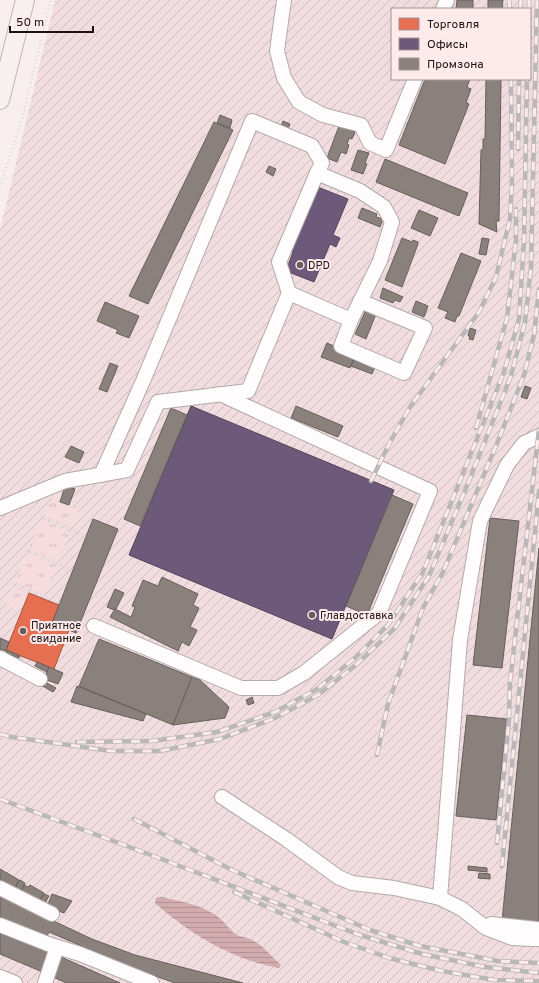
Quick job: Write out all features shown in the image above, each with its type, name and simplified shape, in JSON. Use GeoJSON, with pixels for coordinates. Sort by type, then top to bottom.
{"type":"FeatureCollection","features":[{"type":"Feature","properties":{"kind":"main road"},"geometry":{"type":"LineString","coordinates":[[0,100],[3,74],[25,0]]}},
{"type":"Feature","properties":{"kind":"lane"},"geometry":{"type":"LineString","coordinates":[[284,0],[277,51],[284,78],[299,102],[323,115],[362,125],[370,143],[386,150],[415,80]]}},
{"type":"Feature","properties":{"kind":"lane"},"geometry":{"type":"LineString","coordinates":[[0,508],[65,481],[102,475],[127,470],[158,402],[248,391],[288,293],[279,262],[322,162],[312,146],[252,121],[102,475]]}},
{"type":"Feature","properties":{"kind":"lane"},"geometry":{"type":"LineString","coordinates":[[318,173],[360,191],[384,207],[392,222],[380,261],[350,320],[341,346],[404,373],[425,328],[360,301]]}},
{"type":"Feature","properties":{"kind":"lane"},"geometry":{"type":"LineString","coordinates":[[288,293],[350,320]]}},
{"type":"Feature","properties":{"kind":"lane"},"geometry":{"type":"LineString","coordinates":[[94,626],[241,688],[278,688],[304,673],[379,613],[430,491],[220,394]]}},
{"type":"Feature","properties":{"kind":"lane"},"geometry":{"type":"LineString","coordinates":[[440,898],[460,640],[480,521],[507,465],[524,443],[539,436]]}},
{"type":"Feature","properties":{"kind":"lane"},"geometry":{"type":"LineString","coordinates":[[0,658],[40,679]]}},
{"type":"Feature","properties":{"kind":"lane"},"geometry":{"type":"LineString","coordinates":[[222,797],[286,839],[338,877],[352,883],[394,888],[440,898],[462,909],[486,928],[512,938],[538,934]]}},
{"type":"Feature","properties":{"kind":"lane"},"geometry":{"type":"LineString","coordinates":[[0,888],[52,914]]}},
{"type":"Feature","properties":{"kind":"lane"},"geometry":{"type":"LineString","coordinates":[[0,925],[80,954],[152,983]]}},
{"type":"Feature","properties":{"kind":"lane"},"geometry":{"type":"LineString","coordinates":[[45,983],[57,946]]}},
{"type":"Feature","properties":{"kind":"lane"},"geometry":{"type":"LineString","coordinates":[[0,977],[15,983]]}},
{"type":"Feature","properties":{"kind":"path"},"geometry":{"type":"LineString","coordinates":[[0,187],[23,116],[51,0]]}},
{"type":"Feature","properties":{"kind":"path"},"geometry":{"type":"LineString","coordinates":[[41,517],[86,536]]}},
{"type":"Feature","properties":{"kind":"path"},"geometry":{"type":"LineString","coordinates":[[27,551],[73,570]]}},
{"type":"Feature","properties":{"kind":"path"},"geometry":{"type":"LineString","coordinates":[[14,584],[60,603]]}},
{"type":"Feature","properties":{"kind":"shaded area"},"geometry":{"type":"Polygon","coordinates":[[[55,0],[539,0],[539,983],[0,983],[0,230],[55,0]]]}},
{"type":"Feature","properties":{"kind":"shaded area"},"geometry":{"type":"Polygon","coordinates":[[[162,897],[191,904],[211,912],[220,918],[235,934],[250,939],[258,944],[281,965],[279,968],[245,959],[197,935],[155,903],[156,898],[162,897]]]}},
{"type":"Feature","properties":{"kind":"green space"},"geometry":{"type":"Polygon","coordinates":[[[56,489],[61,491],[57,502],[79,510],[72,527],[44,515],[56,489]]]}},
{"type":"Feature","properties":{"kind":"green space"},"geometry":{"type":"Polygon","coordinates":[[[41,520],[70,532],[58,561],[29,549],[41,520]]]}},
{"type":"Feature","properties":{"kind":"green space"},"geometry":{"type":"Polygon","coordinates":[[[27,553],[56,565],[45,594],[15,582],[27,553]]]}},
{"type":"Feature","properties":{"kind":"green space"},"geometry":{"type":"Polygon","coordinates":[[[12,587],[27,593],[20,610],[5,604],[12,587]]]}},
{"type":"Feature","properties":{"kind":"building: Торговля"},"geometry":{"type":"Polygon","coordinates":[[[29,593],[59,605],[52,623],[69,630],[54,669],[6,650],[29,593]]]}},
{"type":"Feature","properties":{"kind":"building: Офисы"},"geometry":{"type":"Polygon","coordinates":[[[315,186],[348,199],[333,235],[340,238],[336,247],[330,244],[314,282],[286,271],[293,252],[287,250],[315,186]]]}},
{"type":"Feature","properties":{"kind":"building: Офисы"},"geometry":{"type":"Polygon","coordinates":[[[191,406],[394,490],[332,639],[129,555],[191,406]]]}},
{"type":"Feature","properties":{"kind":"building: Промзона"},"geometry":{"type":"Polygon","coordinates":[[[457,0],[473,0],[473,8],[456,8],[457,0]]]}},
{"type":"Feature","properties":{"kind":"building: Промзона"},"geometry":{"type":"Polygon","coordinates":[[[488,0],[503,0],[502,8],[488,8],[488,0]]]}},
{"type":"Feature","properties":{"kind":"building: Промзона"},"geometry":{"type":"Polygon","coordinates":[[[425,80],[470,80],[467,87],[471,89],[466,103],[469,104],[445,164],[399,145],[425,80]]]}},
{"type":"Feature","properties":{"kind":"building: Промзона"},"geometry":{"type":"Polygon","coordinates":[[[486,80],[501,80],[499,221],[496,221],[497,232],[479,224],[481,150],[483,150],[483,139],[485,139],[486,80]]]}},
{"type":"Feature","properties":{"kind":"building: Промзона"},"geometry":{"type":"Polygon","coordinates":[[[220,115],[232,120],[230,128],[217,123],[220,115]]]}},
{"type":"Feature","properties":{"kind":"building: Промзона"},"geometry":{"type":"Polygon","coordinates":[[[283,121],[290,124],[288,129],[281,126],[283,121]]]}},
{"type":"Feature","properties":{"kind":"building: Промзона"},"geometry":{"type":"Polygon","coordinates":[[[214,122],[233,130],[148,304],[129,296],[214,122]]]}},
{"type":"Feature","properties":{"kind":"building: Промзона"},"geometry":{"type":"Polygon","coordinates":[[[339,126],[355,132],[352,139],[349,138],[347,144],[349,145],[346,154],[341,152],[337,162],[327,158],[339,126]]]}},
{"type":"Feature","properties":{"kind":"building: Промзона"},"geometry":{"type":"Polygon","coordinates":[[[358,150],[369,153],[363,174],[351,170],[358,150]]]}},
{"type":"Feature","properties":{"kind":"building: Промзона"},"geometry":{"type":"Polygon","coordinates":[[[385,159],[468,193],[459,216],[376,182],[385,159]]]}},
{"type":"Feature","properties":{"kind":"building: Промзона"},"geometry":{"type":"Polygon","coordinates":[[[269,166],[276,169],[273,176],[266,172],[269,166]]]}},
{"type":"Feature","properties":{"kind":"building: Промзона"},"geometry":{"type":"Polygon","coordinates":[[[362,208],[377,214],[376,217],[383,219],[380,227],[358,218],[362,208]]]}},
{"type":"Feature","properties":{"kind":"building: Промзона"},"geometry":{"type":"Polygon","coordinates":[[[419,210],[438,218],[430,236],[411,228],[419,210]]]}},
{"type":"Feature","properties":{"kind":"building: Промзона"},"geometry":{"type":"Polygon","coordinates":[[[402,238],[412,242],[413,240],[418,242],[418,244],[402,287],[385,280],[402,238]]]}},
{"type":"Feature","properties":{"kind":"building: Промзона"},"geometry":{"type":"Polygon","coordinates":[[[482,238],[489,239],[486,255],[479,254],[482,238]]]}},
{"type":"Feature","properties":{"kind":"building: Промзона"},"geometry":{"type":"Polygon","coordinates":[[[461,253],[481,261],[459,316],[457,316],[455,322],[445,318],[448,312],[438,308],[461,253]]]}},
{"type":"Feature","properties":{"kind":"building: Промзона"},"geometry":{"type":"Polygon","coordinates":[[[383,288],[403,297],[400,302],[395,300],[393,303],[380,298],[383,288]]]}},
{"type":"Feature","properties":{"kind":"building: Промзона"},"geometry":{"type":"Polygon","coordinates":[[[416,301],[428,306],[424,317],[412,312],[416,301]]]}},
{"type":"Feature","properties":{"kind":"building: Промзона"},"geometry":{"type":"Polygon","coordinates":[[[105,302],[139,316],[129,338],[116,333],[118,330],[97,321],[105,302]]]}},
{"type":"Feature","properties":{"kind":"building: Промзона"},"geometry":{"type":"Polygon","coordinates":[[[366,310],[376,314],[366,339],[355,334],[366,310]]]}},
{"type":"Feature","properties":{"kind":"building: Промзона"},"geometry":{"type":"Polygon","coordinates":[[[470,328],[476,330],[473,340],[469,339],[470,336],[468,336],[470,328]]]}},
{"type":"Feature","properties":{"kind":"building: Промзона"},"geometry":{"type":"Polygon","coordinates":[[[327,343],[355,355],[350,368],[321,357],[327,343]]]}},
{"type":"Feature","properties":{"kind":"building: Промзона"},"geometry":{"type":"Polygon","coordinates":[[[356,355],[376,364],[372,374],[351,366],[356,355]]]}},
{"type":"Feature","properties":{"kind":"building: Промзона"},"geometry":{"type":"Polygon","coordinates":[[[110,363],[118,366],[107,392],[99,389],[110,363]]]}},
{"type":"Feature","properties":{"kind":"building: Промзона"},"geometry":{"type":"Polygon","coordinates":[[[525,386],[531,388],[527,399],[521,397],[525,386]]]}},
{"type":"Feature","properties":{"kind":"building: Промзона"},"geometry":{"type":"Polygon","coordinates":[[[296,406],[343,426],[338,437],[291,418],[296,406]]]}},
{"type":"Feature","properties":{"kind":"building: Промзона"},"geometry":{"type":"Polygon","coordinates":[[[171,408],[187,415],[140,526],[124,519],[171,408]]]}},
{"type":"Feature","properties":{"kind":"building: Промзона"},"geometry":{"type":"Polygon","coordinates":[[[71,446],[84,452],[79,463],[65,457],[71,446]]]}},
{"type":"Feature","properties":{"kind":"building: Промзона"},"geometry":{"type":"Polygon","coordinates":[[[65,486],[75,489],[69,505],[60,502],[65,486]]]}},
{"type":"Feature","properties":{"kind":"building: Промзона"},"geometry":{"type":"Polygon","coordinates":[[[392,495],[413,504],[367,615],[346,606],[392,495]]]}},
{"type":"Feature","properties":{"kind":"building: Промзона"},"geometry":{"type":"Polygon","coordinates":[[[490,518],[519,521],[502,668],[473,665],[490,518]]]}},
{"type":"Feature","properties":{"kind":"building: Промзона"},"geometry":{"type":"Polygon","coordinates":[[[93,519],[118,529],[76,633],[52,623],[93,519]]]}},
{"type":"Feature","properties":{"kind":"building: Промзона"},"geometry":{"type":"Polygon","coordinates":[[[539,548],[539,925],[502,921],[539,548]]]}},
{"type":"Feature","properties":{"kind":"building: Промзона"},"geometry":{"type":"Polygon","coordinates":[[[162,577],[198,594],[193,605],[199,608],[190,627],[197,630],[189,646],[182,642],[178,651],[110,617],[115,609],[131,617],[135,607],[132,606],[143,580],[158,586],[162,577]]]}},
{"type":"Feature","properties":{"kind":"building: Промзона"},"geometry":{"type":"Polygon","coordinates":[[[115,589],[124,593],[116,609],[114,610],[107,607],[115,589]]]}},
{"type":"Feature","properties":{"kind":"building: Промзона"},"geometry":{"type":"Polygon","coordinates":[[[0,638],[9,642],[6,651],[0,649],[0,638]]]}},
{"type":"Feature","properties":{"kind":"building: Промзона"},"geometry":{"type":"Polygon","coordinates":[[[99,639],[192,677],[173,725],[79,686],[99,639]]]}},
{"type":"Feature","properties":{"kind":"building: Промзона"},"geometry":{"type":"Polygon","coordinates":[[[7,650],[20,656],[19,658],[6,653],[7,650]]]}},
{"type":"Feature","properties":{"kind":"building: Промзона"},"geometry":{"type":"Polygon","coordinates":[[[37,662],[49,667],[47,672],[35,666],[37,662]]]}},
{"type":"Feature","properties":{"kind":"building: Промзона"},"geometry":{"type":"Polygon","coordinates":[[[49,667],[63,673],[58,684],[44,679],[49,667]]]}},
{"type":"Feature","properties":{"kind":"building: Промзона"},"geometry":{"type":"Polygon","coordinates":[[[192,677],[200,680],[229,707],[225,718],[173,725],[192,677]]]}},
{"type":"Feature","properties":{"kind":"building: Промзона"},"geometry":{"type":"Polygon","coordinates":[[[43,681],[56,688],[53,692],[41,685],[43,681]]]}},
{"type":"Feature","properties":{"kind":"building: Промзона"},"geometry":{"type":"Polygon","coordinates":[[[77,686],[146,714],[143,721],[71,702],[77,686]]]}},
{"type":"Feature","properties":{"kind":"building: Промзона"},"geometry":{"type":"Polygon","coordinates":[[[252,697],[254,703],[248,705],[246,700],[252,697]]]}},
{"type":"Feature","properties":{"kind":"building: Промзона"},"geometry":{"type":"Polygon","coordinates":[[[467,715],[507,719],[496,820],[456,816],[467,715]]]}},
{"type":"Feature","properties":{"kind":"building: Промзона"},"geometry":{"type":"Polygon","coordinates":[[[468,866],[487,868],[487,872],[468,870],[468,866]]]}},
{"type":"Feature","properties":{"kind":"building: Промзона"},"geometry":{"type":"Polygon","coordinates":[[[0,869],[19,880],[13,891],[0,882],[0,869]]]}},
{"type":"Feature","properties":{"kind":"building: Промзона"},"geometry":{"type":"Polygon","coordinates":[[[479,873],[490,874],[490,879],[478,878],[479,873]]]}},
{"type":"Feature","properties":{"kind":"building: Промзона"},"geometry":{"type":"Polygon","coordinates":[[[20,880],[25,883],[20,893],[14,890],[20,880]]]}},
{"type":"Feature","properties":{"kind":"building: Промзона"},"geometry":{"type":"Polygon","coordinates":[[[24,885],[28,887],[30,885],[44,893],[38,903],[20,893],[24,885]]]}},
{"type":"Feature","properties":{"kind":"building: Промзона"},"geometry":{"type":"Polygon","coordinates":[[[44,894],[49,896],[44,905],[39,902],[44,894]]]}},
{"type":"Feature","properties":{"kind":"building: Промзона"},"geometry":{"type":"Polygon","coordinates":[[[52,894],[72,901],[64,913],[47,907],[52,894]]]}},
{"type":"Feature","properties":{"kind":"building: Промзона"},"geometry":{"type":"Polygon","coordinates":[[[0,896],[92,939],[135,955],[243,983],[175,983],[130,967],[49,932],[46,938],[0,917],[0,896]]]}},
{"type":"Feature","properties":{"kind":"building: Промзона"},"geometry":{"type":"Polygon","coordinates":[[[0,931],[54,954],[45,973],[0,954],[0,931]]]}},
{"type":"Feature","properties":{"kind":"building: Промзона"},"geometry":{"type":"Polygon","coordinates":[[[61,957],[120,983],[66,983],[53,977],[61,957]]]}},
{"type":"Feature","properties":{"kind":"railway"},"geometry":{"type":"LineString","coordinates":[[509,0],[510,8]]}},
{"type":"Feature","properties":{"kind":"railway"},"geometry":{"type":"LineString","coordinates":[[520,8],[521,0]]}},
{"type":"Feature","properties":{"kind":"railway"},"geometry":{"type":"LineString","coordinates":[[529,0],[529,8]]}},
{"type":"Feature","properties":{"kind":"railway"},"geometry":{"type":"LineString","coordinates":[[0,734],[111,751],[160,751],[220,739],[275,718],[318,695],[357,664],[395,628],[429,576],[511,376],[525,322],[531,267],[537,0]]}},
{"type":"Feature","properties":{"kind":"railway"},"geometry":{"type":"LineString","coordinates":[[371,481],[389,444],[410,407],[479,312],[496,277],[510,219],[512,182],[511,80]]}},
{"type":"Feature","properties":{"kind":"railway"},"geometry":{"type":"LineString","coordinates":[[518,149],[519,80]]}},
{"type":"Feature","properties":{"kind":"railway"},"geometry":{"type":"LineString","coordinates":[[77,742],[152,741],[217,732],[275,712],[317,689],[355,658],[388,625],[423,572],[504,372],[519,319],[524,240],[527,80]]}},
{"type":"Feature","properties":{"kind":"railway"},"geometry":{"type":"LineString","coordinates":[[476,428],[507,318],[516,240],[516,209]]}},
{"type":"Feature","properties":{"kind":"railway"},"geometry":{"type":"LineString","coordinates":[[377,755],[388,704],[423,608],[443,572],[524,375],[534,335],[539,289]]}},
{"type":"Feature","properties":{"kind":"railway"},"geometry":{"type":"LineString","coordinates":[[497,843],[509,718],[510,682],[539,429]]}},
{"type":"Feature","properties":{"kind":"railway"},"geometry":{"type":"LineString","coordinates":[[502,866],[539,491]]}},
{"type":"Feature","properties":{"kind":"railway"},"geometry":{"type":"LineString","coordinates":[[0,799],[357,934],[422,954],[485,967],[539,973]]}},
{"type":"Feature","properties":{"kind":"railway"},"geometry":{"type":"LineString","coordinates":[[134,819],[232,870],[370,930],[420,946],[498,961],[539,963]]}},
{"type":"Feature","properties":{"kind":"railway"},"geometry":{"type":"LineString","coordinates":[[234,892],[344,942],[389,958],[442,971],[494,980],[539,981]]}},
{"type":"Feature","properties":{"kind":"place","name":"DPD"},"geometry":{"type":"Point","coordinates":[300,265]}},
{"type":"Feature","properties":{"kind":"place","name":"Главдоставка"},"geometry":{"type":"Point","coordinates":[312,615]}},
{"type":"Feature","properties":{"kind":"place","name":"Приятное свидание"},"geometry":{"type":"Point","coordinates":[23,631]}}]}
